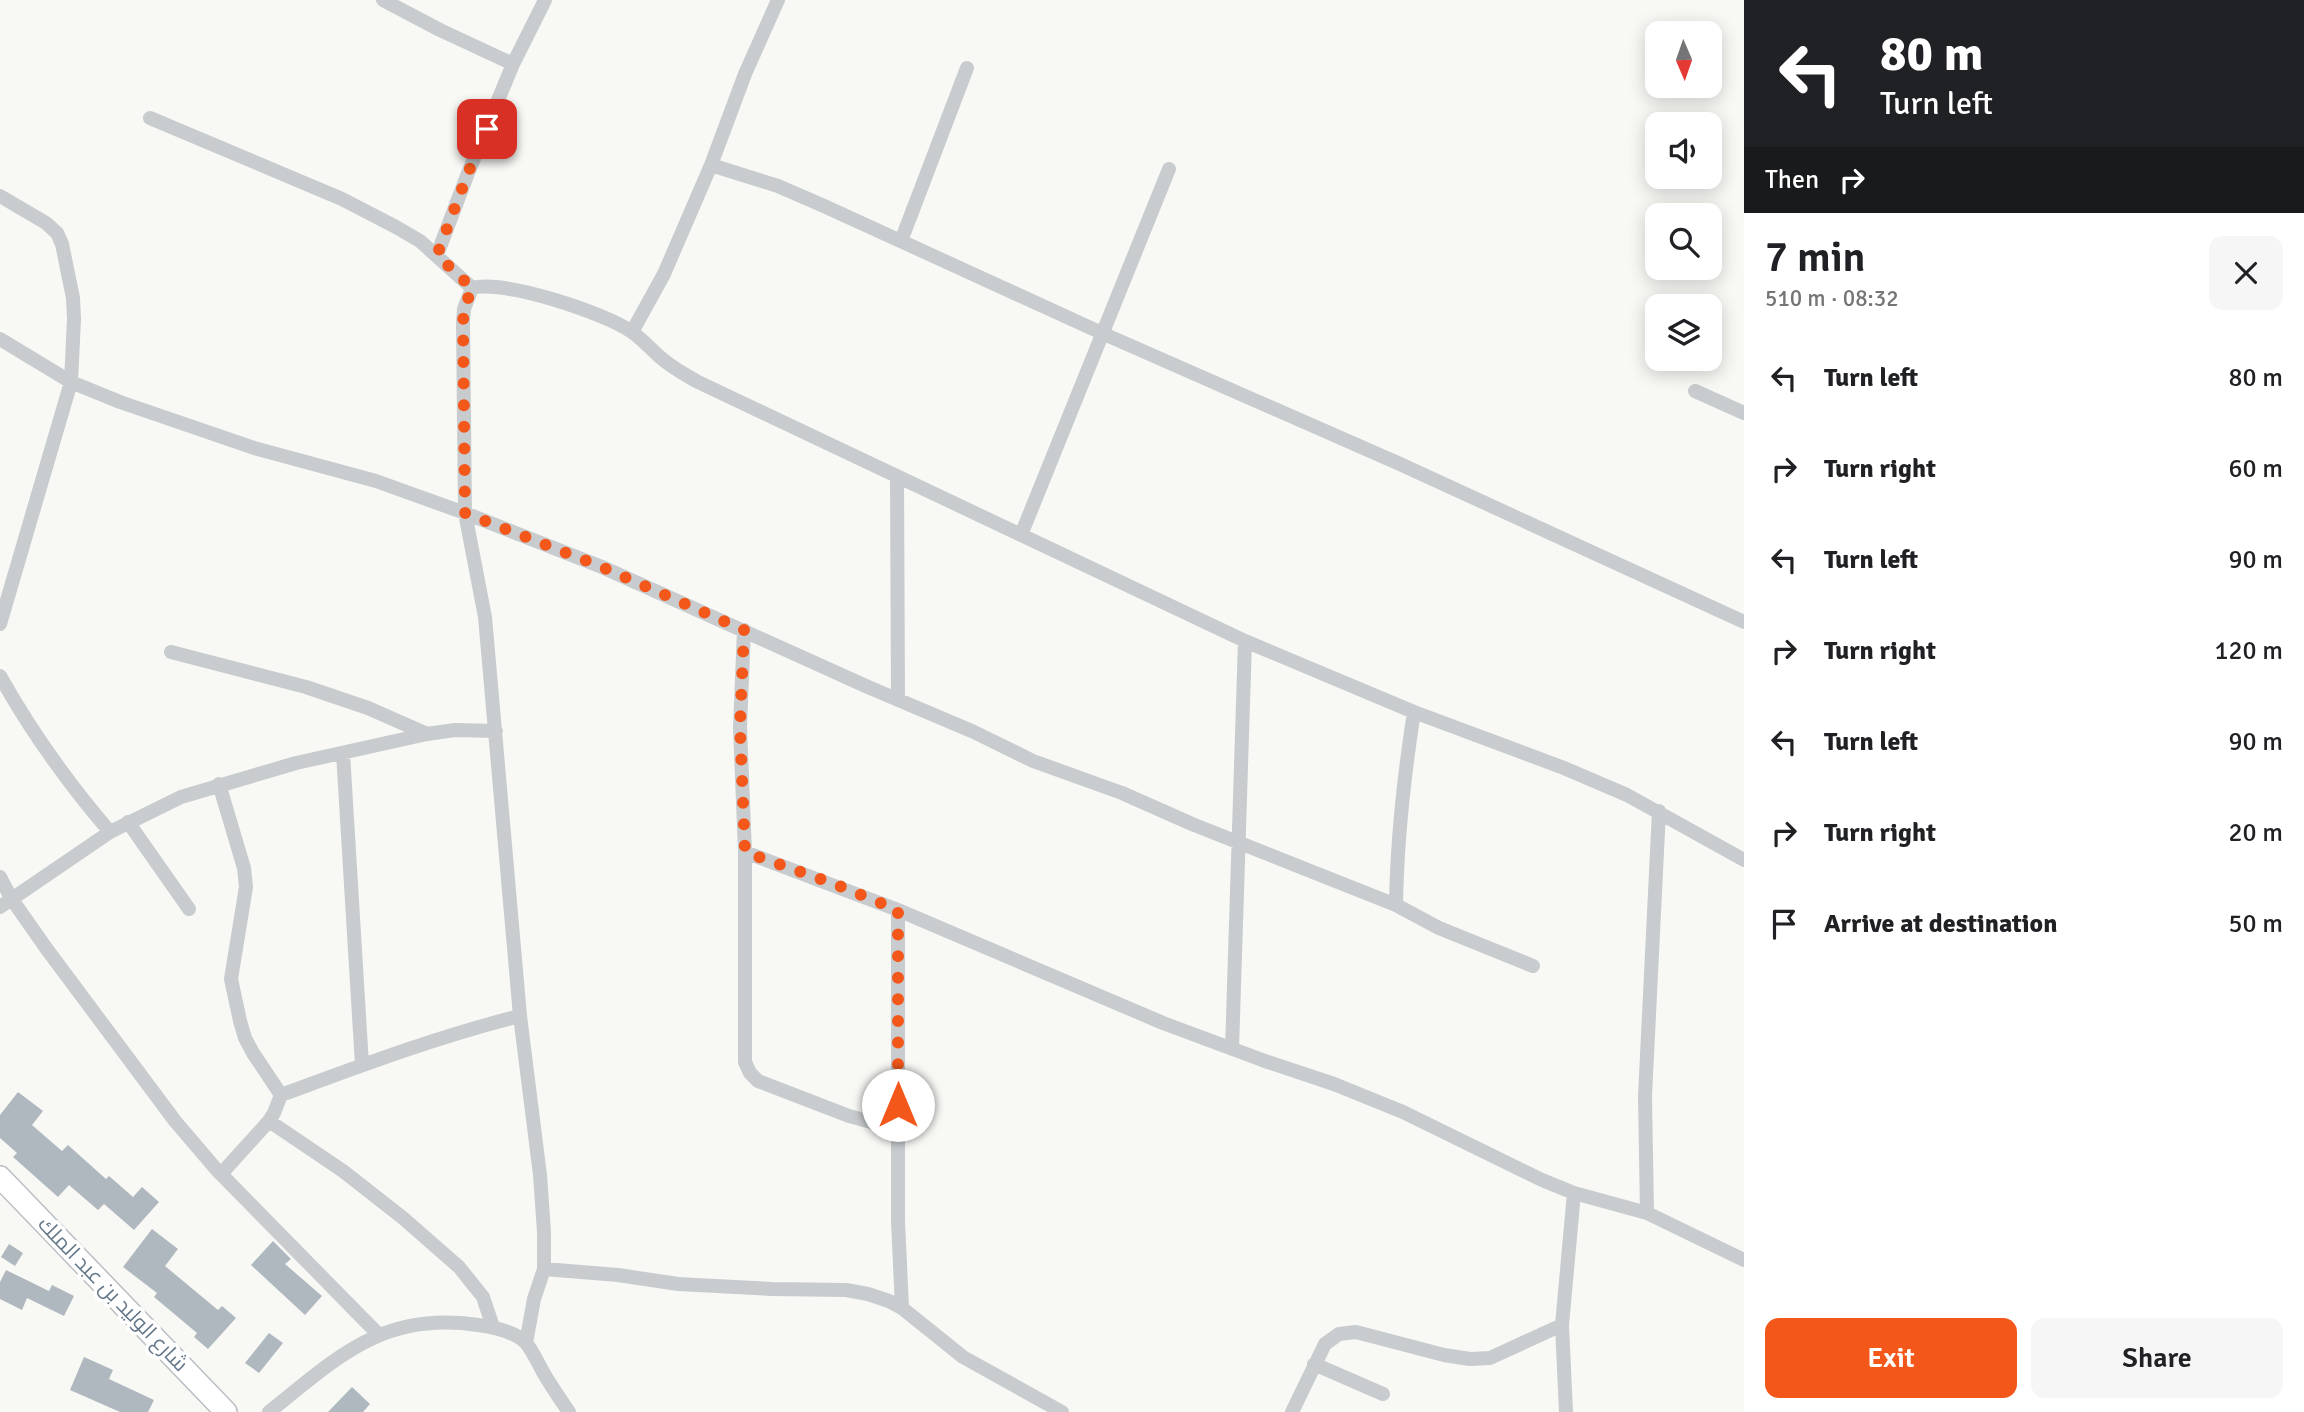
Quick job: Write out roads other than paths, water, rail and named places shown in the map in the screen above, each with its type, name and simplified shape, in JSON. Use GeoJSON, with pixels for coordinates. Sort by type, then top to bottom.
{"type":"FeatureCollection","features":[{"type":"Feature","properties":{"kind":"street"},"geometry":{"type":"LineString","coordinates":[[383,0],[513,64]]}},
{"type":"Feature","properties":{"kind":"street"},"geometry":{"type":"LineString","coordinates":[[437,255],[513,64],[545,0]]}},
{"type":"Feature","properties":{"kind":"street"},"geometry":{"type":"LineString","coordinates":[[632,332],[664,274],[778,0]]}},
{"type":"Feature","properties":{"kind":"street"},"geometry":{"type":"LineString","coordinates":[[901,241],[967,68]]}},
{"type":"Feature","properties":{"kind":"street"},"geometry":{"type":"LineString","coordinates":[[150,118],[342,199],[420,241],[472,288]]}},
{"type":"Feature","properties":{"kind":"street"},"geometry":{"type":"LineString","coordinates":[[711,165],[778,186],[1388,459],[1744,622]]}},
{"type":"Feature","properties":{"kind":"street"},"geometry":{"type":"LineString","coordinates":[[1021,535],[1169,169]]}},
{"type":"Feature","properties":{"kind":"street"},"geometry":{"type":"LineString","coordinates":[[0,196],[46,223],[57,233],[74,312],[71,382],[0,624]]}},
{"type":"Feature","properties":{"kind":"street"},"geometry":{"type":"LineString","coordinates":[[472,288],[492,285],[516,289],[605,318],[632,332],[661,359],[696,381],[1245,640],[1414,712],[1564,768],[1659,811],[1744,860]]}},
{"type":"Feature","properties":{"kind":"street"},"geometry":{"type":"LineString","coordinates":[[472,288],[464,309],[463,322],[465,513],[485,617],[520,1016],[540,1175],[544,1232],[544,1269],[534,1298],[526,1343]]}},
{"type":"Feature","properties":{"kind":"street"},"geometry":{"type":"LineString","coordinates":[[0,339],[71,382],[120,402],[254,448],[376,481],[602,567],[1052,768],[1092,781],[1396,905],[1439,928],[1533,967]]}},
{"type":"Feature","properties":{"kind":"street"},"geometry":{"type":"LineString","coordinates":[[1695,391],[1744,413]]}},
{"type":"Feature","properties":{"kind":"street"},"geometry":{"type":"LineString","coordinates":[[897,476],[898,700]]}},
{"type":"Feature","properties":{"kind":"street"},"geometry":{"type":"LineString","coordinates":[[744,630],[740,727],[745,852],[744,1048],[747,1068],[758,1081],[849,1116],[897,1129]]}},
{"type":"Feature","properties":{"kind":"street"},"geometry":{"type":"LineString","coordinates":[[1232,1049],[1245,640]]}},
{"type":"Feature","properties":{"kind":"street"},"geometry":{"type":"LineString","coordinates":[[171,652],[306,687],[368,708],[426,734]]}},
{"type":"Feature","properties":{"kind":"street"},"geometry":{"type":"LineString","coordinates":[[0,676],[48,754],[110,832]]}},
{"type":"Feature","properties":{"kind":"street"},"geometry":{"type":"LineString","coordinates":[[1396,905],[1396,868],[1403,782],[1414,712]]}},
{"type":"Feature","properties":{"kind":"street"},"geometry":{"type":"LineString","coordinates":[[6,903],[110,832],[180,797],[296,763],[426,734],[455,730],[496,731]]}},
{"type":"Feature","properties":{"kind":"street"},"geometry":{"type":"LineString","coordinates":[[343,753],[362,1065]]}},
{"type":"Feature","properties":{"kind":"street"},"geometry":{"type":"LineString","coordinates":[[219,784],[244,868],[246,887],[231,979],[245,1038],[281,1095]]}},
{"type":"Feature","properties":{"kind":"street"},"geometry":{"type":"LineString","coordinates":[[1647,1213],[1645,1096],[1659,811]]}},
{"type":"Feature","properties":{"kind":"street"},"geometry":{"type":"LineString","coordinates":[[128,822],[189,909]]}},
{"type":"Feature","properties":{"kind":"street"},"geometry":{"type":"LineString","coordinates":[[745,852],[832,883],[1076,987],[1232,1049],[1334,1084],[1403,1112],[1574,1193],[1647,1213],[1744,1261]]}},
{"type":"Feature","properties":{"kind":"street"},"geometry":{"type":"LineString","coordinates":[[0,877],[6,903],[175,1121],[221,1174],[379,1335]]}},
{"type":"Feature","properties":{"kind":"street"},"geometry":{"type":"LineString","coordinates":[[898,910],[897,1129],[902,1308]]}},
{"type":"Feature","properties":{"kind":"street"},"geometry":{"type":"LineString","coordinates":[[221,1174],[269,1121],[281,1095],[362,1065],[474,1028],[520,1016]]}},
{"type":"Feature","properties":{"kind":"street"},"geometry":{"type":"LineString","coordinates":[[269,1121],[343,1171],[459,1267],[483,1297],[493,1327]]}},
{"type":"Feature","properties":{"kind":"street","name":"شارع الوليد بن عبد الملك"},"geometry":{"type":"LineString","coordinates":[[0,1177],[226,1412]]}},
{"type":"Feature","properties":{"kind":"street"},"geometry":{"type":"LineString","coordinates":[[1566,1412],[1562,1325],[1574,1193]]}},
{"type":"Feature","properties":{"kind":"street"},"geometry":{"type":"LineString","coordinates":[[544,1269],[618,1275],[678,1284],[846,1290],[879,1297],[902,1308],[963,1357],[1062,1412]]}},
{"type":"Feature","properties":{"kind":"street"},"geometry":{"type":"LineString","coordinates":[[269,1412],[338,1357],[379,1335],[401,1326],[448,1322],[493,1327],[526,1343],[569,1412]]}},
{"type":"Feature","properties":{"kind":"street"},"geometry":{"type":"LineString","coordinates":[[1292,1412],[1325,1345],[1339,1334],[1356,1332],[1444,1355],[1480,1359],[1513,1349],[1562,1325]]}},
{"type":"Feature","properties":{"kind":"street"},"geometry":{"type":"LineString","coordinates":[[1314,1364],[1382,1394]]}}]}
